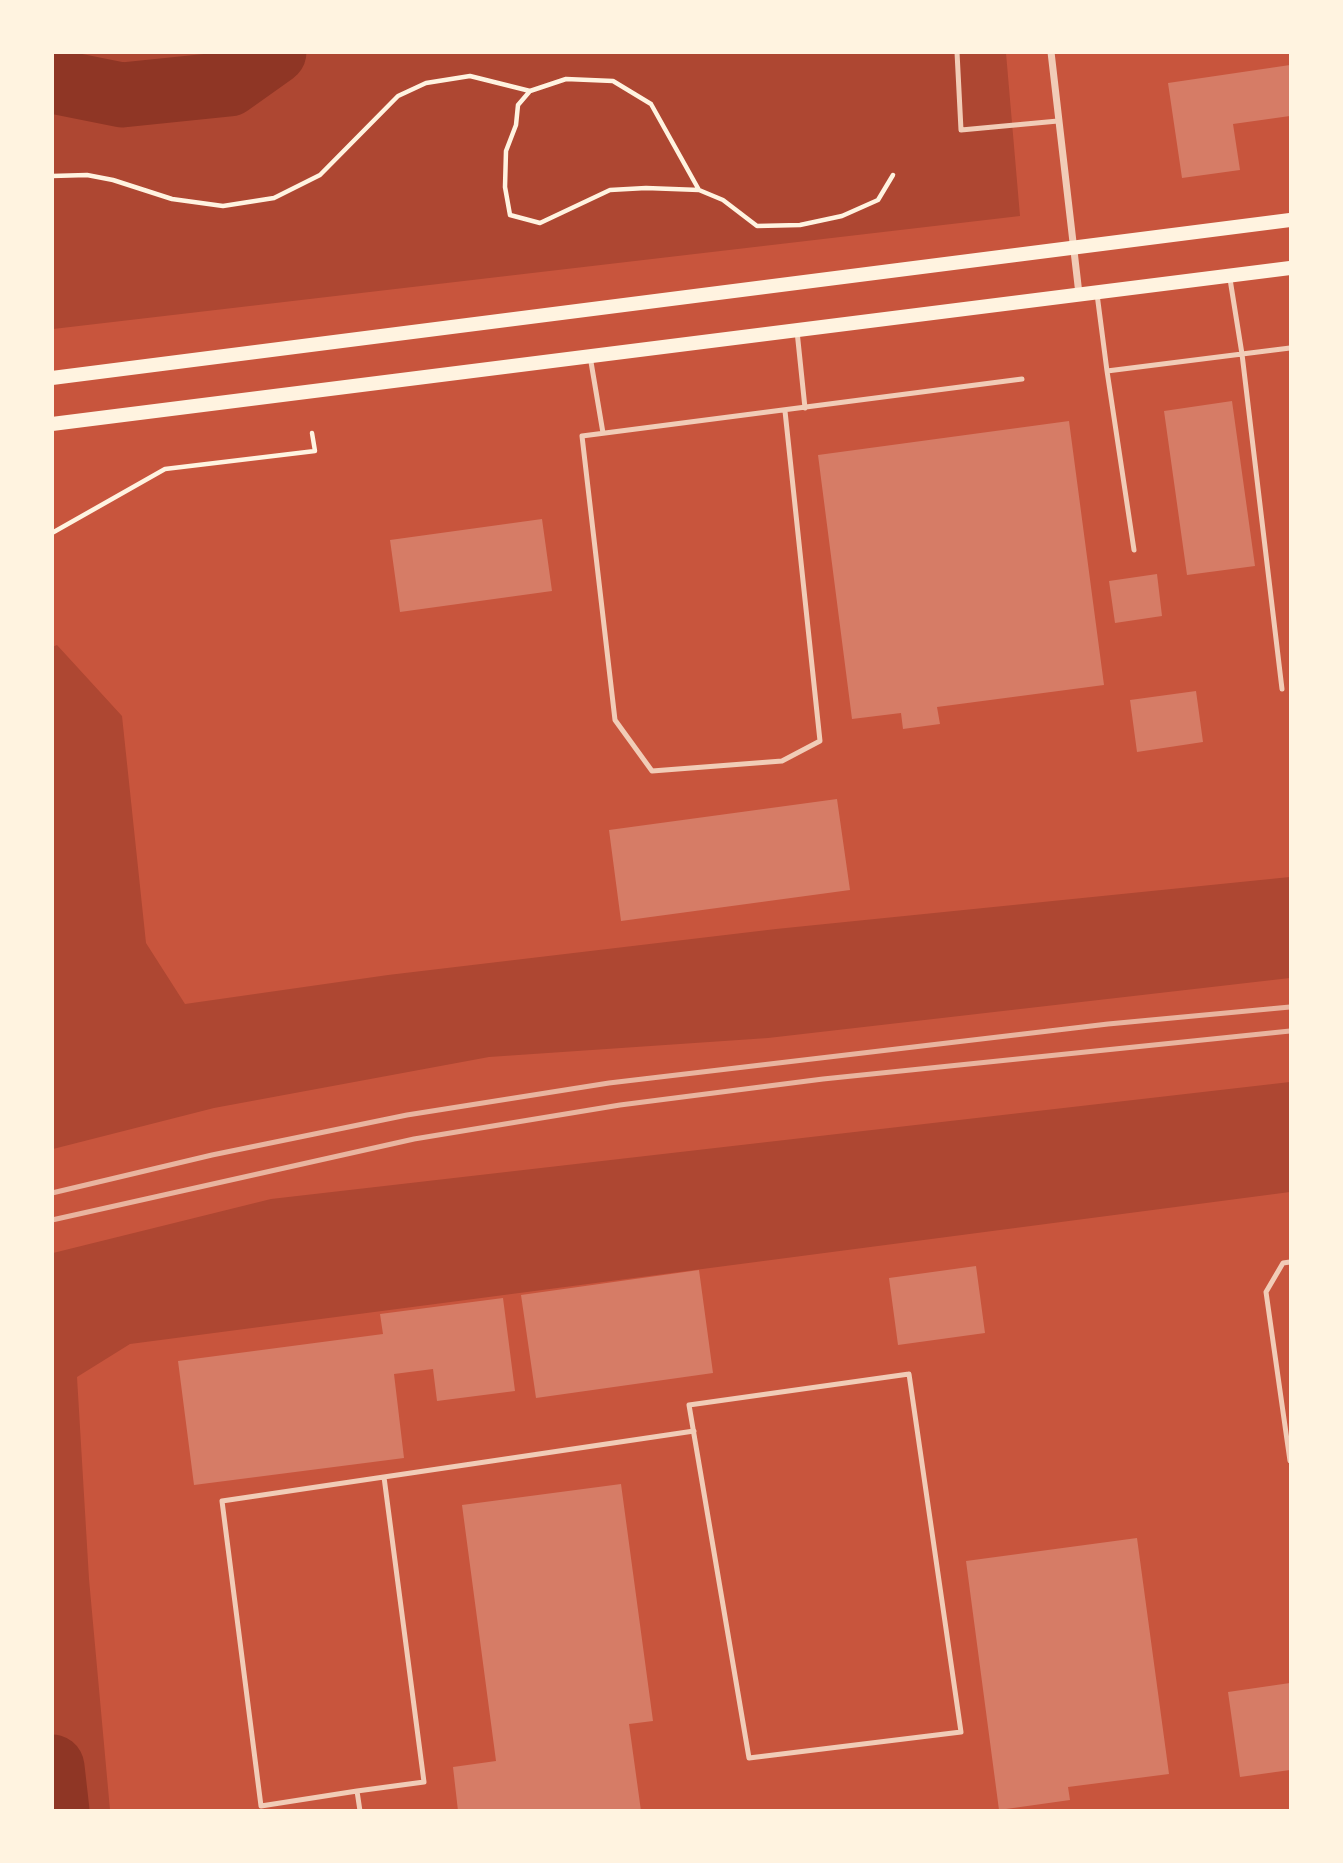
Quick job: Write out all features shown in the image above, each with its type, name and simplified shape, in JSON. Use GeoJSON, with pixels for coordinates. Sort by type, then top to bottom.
{"type":"FeatureCollection","features":[{"type":"Feature","properties":{"kind":"main road"},"geometry":{"type":"LineString","coordinates":[[52,378],[1290,220]]}},
{"type":"Feature","properties":{"kind":"main road"},"geometry":{"type":"LineString","coordinates":[[52,424],[1290,268]]}},
{"type":"Feature","properties":{"kind":"street"},"geometry":{"type":"LineString","coordinates":[[1051,52],[1079,294]]}},
{"type":"Feature","properties":{"kind":"lane"},"geometry":{"type":"LineString","coordinates":[[957,52],[961,130],[1058,121]]}},
{"type":"Feature","properties":{"kind":"lane"},"geometry":{"type":"LineString","coordinates":[[1230,276],[1242,354],[1282,689]]}},
{"type":"Feature","properties":{"kind":"lane"},"geometry":{"type":"LineString","coordinates":[[1096,292],[1134,550]]}},
{"type":"Feature","properties":{"kind":"lane"},"geometry":{"type":"LineString","coordinates":[[797,330],[805,408]]}},
{"type":"Feature","properties":{"kind":"lane"},"geometry":{"type":"LineString","coordinates":[[1107,371],[1290,348]]}},
{"type":"Feature","properties":{"kind":"lane"},"geometry":{"type":"LineString","coordinates":[[590,356],[603,433]]}},
{"type":"Feature","properties":{"kind":"lane"},"geometry":{"type":"LineString","coordinates":[[785,411],[820,741],[782,761],[652,771],[615,720],[582,436],[1022,379]]}},
{"type":"Feature","properties":{"kind":"lane"},"geometry":{"type":"LineString","coordinates":[[1290,1262],[1283,1263],[1266,1292],[1290,1461]]}},
{"type":"Feature","properties":{"kind":"lane"},"geometry":{"type":"LineString","coordinates":[[909,1374],[961,1732],[749,1758],[694,1432],[689,1405],[909,1374]]}},
{"type":"Feature","properties":{"kind":"lane"},"geometry":{"type":"LineString","coordinates":[[384,1477],[424,1782],[260,1808],[222,1501],[384,1477],[694,1432]]}},
{"type":"Feature","properties":{"kind":"lane"},"geometry":{"type":"LineString","coordinates":[[357,1791],[360,1811]]}},
{"type":"Feature","properties":{"kind":"path"},"geometry":{"type":"LineString","coordinates":[[52,176],[100,177],[172,199],[223,206],[274,198],[320,175],[398,96],[426,83],[470,76],[530,91]]}},
{"type":"Feature","properties":{"kind":"path"},"geometry":{"type":"LineString","coordinates":[[699,190],[651,104],[613,81],[566,79],[530,91],[518,105],[516,125],[506,150],[505,187],[510,215],[540,223],[610,190],[699,190],[723,200],[757,226],[800,225],[842,216],[878,200],[893,175]]}},
{"type":"Feature","properties":{"kind":"path"},"geometry":{"type":"LineString","coordinates":[[52,533],[165,468],[315,451],[312,433]]}},
{"type":"Feature","properties":{"kind":"shaded area"},"geometry":{"type":"Polygon","coordinates":[[[52,53],[1006,53],[1020,216],[53,329],[52,53]]]}},
{"type":"Feature","properties":{"kind":"shaded area"},"geometry":{"type":"Polygon","coordinates":[[[57,645],[122,716],[146,943],[185,1004],[388,975],[776,929],[1290,877],[1290,978],[768,1038],[489,1057],[214,1108],[53,1149],[52,647],[57,645]]]}},
{"type":"Feature","properties":{"kind":"shaded area"},"geometry":{"type":"Polygon","coordinates":[[[1290,1082],[1290,1192],[130,1344],[77,1377],[89,1579],[110,1810],[53,1810],[53,1253],[271,1199],[1290,1082]]]}},
{"type":"Feature","properties":{"kind":"building"},"geometry":{"type":"Polygon","coordinates":[[[1290,65],[1290,116],[1233,124],[1240,170],[1182,178],[1168,83],[1290,65]]]}},
{"type":"Feature","properties":{"kind":"building"},"geometry":{"type":"Polygon","coordinates":[[[1232,401],[1255,566],[1187,575],[1164,411],[1232,401]]]}},
{"type":"Feature","properties":{"kind":"building"},"geometry":{"type":"Polygon","coordinates":[[[1069,421],[1104,685],[937,707],[940,724],[903,729],[901,713],[852,719],[818,455],[1069,421]]]}},
{"type":"Feature","properties":{"kind":"building"},"geometry":{"type":"Polygon","coordinates":[[[542,519],[552,591],[400,612],[390,540],[542,519]]]}},
{"type":"Feature","properties":{"kind":"building"},"geometry":{"type":"Polygon","coordinates":[[[1157,574],[1162,616],[1115,623],[1109,581],[1157,574]]]}},
{"type":"Feature","properties":{"kind":"building"},"geometry":{"type":"Polygon","coordinates":[[[1196,691],[1203,742],[1137,752],[1130,700],[1196,691]]]}},
{"type":"Feature","properties":{"kind":"building"},"geometry":{"type":"Polygon","coordinates":[[[837,799],[850,890],[621,921],[609,830],[837,799]]]}},
{"type":"Feature","properties":{"kind":"building"},"geometry":{"type":"Polygon","coordinates":[[[976,1266],[985,1333],[898,1345],[889,1278],[976,1266]]]}},
{"type":"Feature","properties":{"kind":"building"},"geometry":{"type":"Polygon","coordinates":[[[699,1270],[713,1373],[536,1398],[521,1295],[699,1270]]]}},
{"type":"Feature","properties":{"kind":"building"},"geometry":{"type":"Polygon","coordinates":[[[503,1298],[515,1391],[437,1401],[433,1369],[394,1374],[404,1458],[194,1485],[178,1361],[383,1334],[380,1314],[503,1298]]]}},
{"type":"Feature","properties":{"kind":"building"},"geometry":{"type":"Polygon","coordinates":[[[621,1484],[653,1721],[629,1724],[641,1811],[458,1811],[453,1767],[496,1761],[462,1505],[621,1484]]]}},
{"type":"Feature","properties":{"kind":"building"},"geometry":{"type":"Polygon","coordinates":[[[1137,1538],[1169,1774],[1068,1787],[1070,1800],[999,1810],[966,1561],[1137,1538]]]}},
{"type":"Feature","properties":{"kind":"building"},"geometry":{"type":"Polygon","coordinates":[[[1290,1683],[1290,1770],[1240,1777],[1228,1692],[1290,1683]]]}},
{"type":"Feature","properties":{"kind":"waterway"},"geometry":{"type":"LineString","coordinates":[[52,81],[122,95],[229,84],[274,52]]}},
{"type":"Feature","properties":{"kind":"waterway"},"geometry":{"type":"LineString","coordinates":[[52,1767],[57,1811]]}},
{"type":"Feature","properties":{"kind":"railway"},"geometry":{"type":"LineString","coordinates":[[52,1193],[212,1155],[407,1115],[609,1083],[1108,1024],[1290,1007]]}},
{"type":"Feature","properties":{"kind":"railway"},"geometry":{"type":"LineString","coordinates":[[52,1220],[414,1139],[620,1105],[823,1079],[1290,1031]]}}]}
